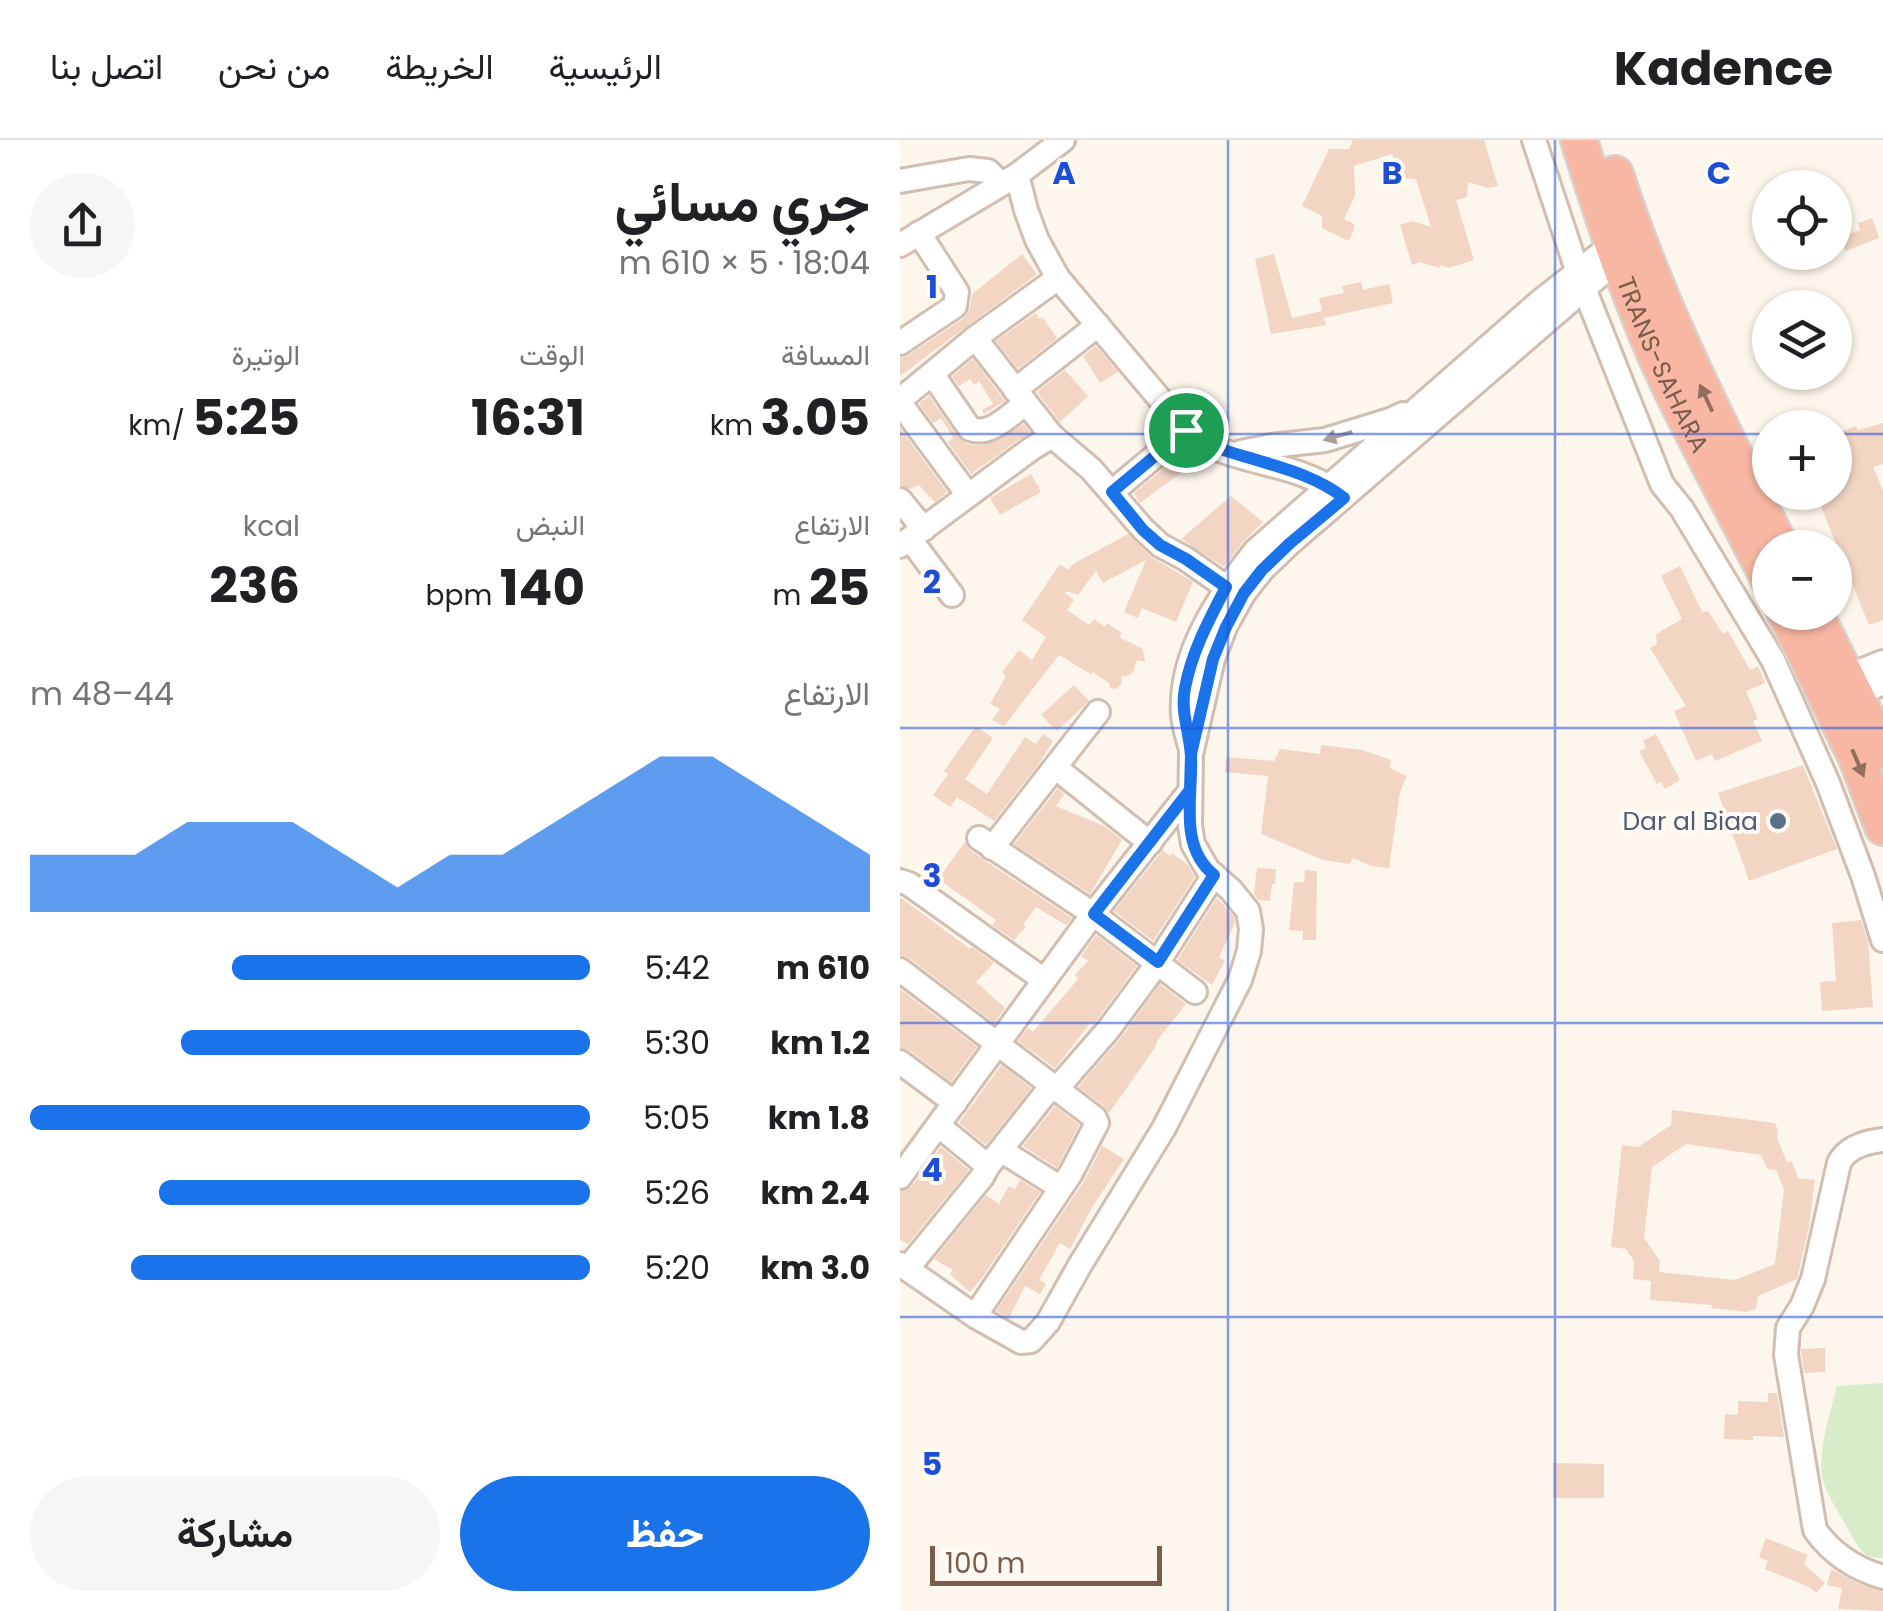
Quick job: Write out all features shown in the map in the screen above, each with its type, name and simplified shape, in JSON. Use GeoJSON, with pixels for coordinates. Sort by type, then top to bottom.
{"type":"FeatureCollection","features":[{"type":"Feature","properties":{"kind":"highway","name":"TRANS-SAHARA"},"geometry":{"type":"LineString","coordinates":[[1580,140],[1626,244],[1672,326],[1772,530]]}},
{"type":"Feature","properties":{"kind":"highway","name":"TRANS-SAHARA"},"geometry":{"type":"LineString","coordinates":[[1604,140],[1626,244],[1669,384],[1752,547]]}},
{"type":"Feature","properties":{"kind":"highway"},"geometry":{"type":"LineString","coordinates":[[1800,630],[1848,690],[1856,756],[1883,827]]}},
{"type":"Feature","properties":{"kind":"highway"},"geometry":{"type":"LineString","coordinates":[[1822,630],[1848,690],[1883,751]]}},
{"type":"Feature","properties":{"kind":"street"},"geometry":{"type":"LineString","coordinates":[[901,340],[955,306],[958,298],[957,292],[910,239],[1009,179],[1063,140]]}},
{"type":"Feature","properties":{"kind":"street"},"geometry":{"type":"LineString","coordinates":[[1534,140],[1582,281],[1662,484],[1682,509],[1772,660],[1849,839],[1883,940]]}},
{"type":"Feature","properties":{"kind":"street"},"geometry":{"type":"LineString","coordinates":[[900,181],[969,168],[1009,179],[1058,278],[1186,430],[1208,446],[1336,492]]}},
{"type":"Feature","properties":{"kind":"street"},"geometry":{"type":"LineString","coordinates":[[1191,754],[1183,717],[1191,660],[1226,587],[1255,551],[1306,508],[1336,492],[1511,350],[1626,244]]}},
{"type":"Feature","properties":{"kind":"street"},"geometry":{"type":"LineString","coordinates":[[968,496],[900,402],[975,338],[1058,278]]}},
{"type":"Feature","properties":{"kind":"street"},"geometry":{"type":"LineString","coordinates":[[1214,875],[1108,1030],[1060,1086],[1045,1094],[971,1191],[904,1266],[975,1316],[1021,1342],[1035,1338],[1048,1322],[1164,1128],[1240,980],[1249,951],[1248,911],[1200,860],[1190,826],[1191,754],[1213,659],[1226,627],[1262,570],[1428,401],[1538,303],[1582,281]]}},
{"type":"Feature","properties":{"kind":"street"},"geometry":{"type":"LineString","coordinates":[[933,374],[970,429],[988,430],[1098,325]]}},
{"type":"Feature","properties":{"kind":"street"},"geometry":{"type":"LineString","coordinates":[[975,338],[1052,436],[1091,468],[1143,530],[1226,587]]}},
{"type":"Feature","properties":{"kind":"street"},"geometry":{"type":"LineString","coordinates":[[1235,454],[1325,440],[1390,420],[1428,401]]}},
{"type":"Feature","properties":{"kind":"street"},"geometry":{"type":"LineString","coordinates":[[1112,492],[1186,430]]}},
{"type":"Feature","properties":{"kind":"street"},"geometry":{"type":"LineString","coordinates":[[911,538],[1052,436]]}},
{"type":"Feature","properties":{"kind":"street"},"geometry":{"type":"LineString","coordinates":[[900,500],[911,538],[952,595]]}},
{"type":"Feature","properties":{"kind":"street"},"geometry":{"type":"LineString","coordinates":[[1848,690],[1883,662]]}},
{"type":"Feature","properties":{"kind":"street"},"geometry":{"type":"LineString","coordinates":[[1098,712],[1056,768],[986,843],[1094,914],[1195,992]]}},
{"type":"Feature","properties":{"kind":"street"},"geometry":{"type":"LineString","coordinates":[[1056,768],[1150,843]]}},
{"type":"Feature","properties":{"kind":"street"},"geometry":{"type":"LineString","coordinates":[[900,1177],[1190,790]]}},
{"type":"Feature","properties":{"kind":"street"},"geometry":{"type":"LineString","coordinates":[[900,882],[924,894],[1044,980]]}},
{"type":"Feature","properties":{"kind":"street"},"geometry":{"type":"LineString","coordinates":[[900,970],[1098,1123],[1061,1188],[975,1316]]}},
{"type":"Feature","properties":{"kind":"street"},"geometry":{"type":"LineString","coordinates":[[900,1062],[954,1103]]}},
{"type":"Feature","properties":{"kind":"street"},"geometry":{"type":"LineString","coordinates":[[939,1126],[995,1158],[1061,1188]]}},
{"type":"Feature","properties":{"kind":"street"},"geometry":{"type":"LineString","coordinates":[[1883,1140],[1844,1152],[1838,1163],[1813,1279],[1786,1338],[1815,1530],[1828,1548],[1846,1561],[1883,1577]]}},
{"type":"Feature","properties":{"kind":"green space"},"geometry":{"type":"Polygon","coordinates":[[[1883,1383],[1883,1558],[1866,1554],[1858,1547],[1823,1481],[1822,1458],[1837,1386],[1883,1383]]]}},
{"type":"Feature","properties":{"kind":"building"},"geometry":{"type":"Polygon","coordinates":[[[1353,140],[1484,140],[1498,186],[1488,188],[1468,182],[1467,197],[1456,200],[1474,260],[1449,268],[1420,262],[1412,265],[1400,225],[1412,221],[1431,227],[1416,179],[1400,178],[1392,154],[1354,166],[1355,196],[1344,219],[1354,224],[1349,241],[1322,228],[1322,216],[1302,206],[1329,149],[1349,149],[1353,140]]]}},
{"type":"Feature","properties":{"kind":"building"},"geometry":{"type":"Polygon","coordinates":[[[1872,218],[1879,238],[1852,249],[1852,233],[1860,230],[1858,223],[1872,218]]]}},
{"type":"Feature","properties":{"kind":"building"},"geometry":{"type":"Polygon","coordinates":[[[1022,254],[1037,274],[900,376],[900,358],[964,318],[972,294],[1022,254]]]}},
{"type":"Feature","properties":{"kind":"building"},"geometry":{"type":"Polygon","coordinates":[[[1274,254],[1292,318],[1322,311],[1319,298],[1344,293],[1342,286],[1361,282],[1363,290],[1389,284],[1393,303],[1324,318],[1326,325],[1271,334],[1255,259],[1274,254]]]}},
{"type":"Feature","properties":{"kind":"building"},"geometry":{"type":"Polygon","coordinates":[[[1036,313],[1057,338],[1018,369],[996,341],[1036,313]]]}},
{"type":"Feature","properties":{"kind":"building"},"geometry":{"type":"Polygon","coordinates":[[[1096,346],[1118,372],[1100,383],[1083,356],[1096,346]]]}},
{"type":"Feature","properties":{"kind":"building"},"geometry":{"type":"Polygon","coordinates":[[[973,359],[1005,401],[984,414],[982,410],[993,404],[979,381],[974,385],[970,379],[959,386],[952,376],[973,359]]]}},
{"type":"Feature","properties":{"kind":"building"},"geometry":{"type":"Polygon","coordinates":[[[1065,370],[1088,396],[1060,422],[1037,392],[1065,370]]]}},
{"type":"Feature","properties":{"kind":"building"},"geometry":{"type":"Polygon","coordinates":[[[929,396],[967,444],[997,441],[1024,424],[1030,432],[971,474],[948,442],[953,438],[941,418],[933,423],[919,404],[929,396]]]}},
{"type":"Feature","properties":{"kind":"building"},"geometry":{"type":"Polygon","coordinates":[[[1883,423],[1883,464],[1873,467],[1883,491],[1883,620],[1869,625],[1852,583],[1852,530],[1830,530],[1822,510],[1852,510],[1852,428],[1858,430],[1883,423]]]}},
{"type":"Feature","properties":{"kind":"building"},"geometry":{"type":"Polygon","coordinates":[[[900,428],[947,492],[935,502],[919,485],[910,489],[900,485],[900,428]]]}},
{"type":"Feature","properties":{"kind":"building"},"geometry":{"type":"Polygon","coordinates":[[[1187,449],[1194,456],[1183,464],[1186,469],[1140,503],[1134,493],[1187,449]]]}},
{"type":"Feature","properties":{"kind":"building"},"geometry":{"type":"Polygon","coordinates":[[[1031,474],[1041,492],[1000,515],[990,498],[1031,474]]]}},
{"type":"Feature","properties":{"kind":"building"},"geometry":{"type":"Polygon","coordinates":[[[1231,496],[1263,522],[1224,567],[1181,539],[1231,496]]]}},
{"type":"Feature","properties":{"kind":"building"},"geometry":{"type":"Polygon","coordinates":[[[1128,534],[1150,556],[1193,582],[1176,622],[1142,608],[1138,618],[1124,612],[1146,560],[1103,583],[1096,571],[1078,595],[1066,591],[1074,600],[1067,610],[1089,625],[1094,619],[1122,633],[1119,637],[1143,649],[1145,662],[1137,660],[1134,670],[1121,677],[1122,684],[1116,689],[1059,655],[1004,726],[992,720],[1000,709],[990,704],[1006,676],[1002,672],[1019,650],[1032,660],[1046,637],[1022,620],[1060,564],[1068,570],[1128,534]]]}},
{"type":"Feature","properties":{"kind":"building"},"geometry":{"type":"Polygon","coordinates":[[[1680,566],[1702,612],[1708,611],[1723,634],[1728,631],[1750,670],[1758,666],[1765,683],[1746,691],[1762,741],[1715,761],[1712,754],[1696,761],[1674,711],[1686,706],[1650,648],[1657,644],[1656,634],[1682,619],[1661,576],[1680,566]]]}},
{"type":"Feature","properties":{"kind":"building"},"geometry":{"type":"Polygon","coordinates":[[[1074,685],[1089,701],[1057,731],[1041,715],[1074,685]]]}},
{"type":"Feature","properties":{"kind":"building"},"geometry":{"type":"Polygon","coordinates":[[[976,726],[993,738],[965,779],[987,794],[1025,737],[1036,744],[1043,734],[1053,741],[994,821],[957,797],[950,807],[933,795],[948,774],[944,771],[976,726]]]}},
{"type":"Feature","properties":{"kind":"building"},"geometry":{"type":"Polygon","coordinates":[[[1656,734],[1680,780],[1665,789],[1661,782],[1657,784],[1639,751],[1646,748],[1643,741],[1656,734]]]}},
{"type":"Feature","properties":{"kind":"building"},"geometry":{"type":"Polygon","coordinates":[[[1321,745],[1362,750],[1391,760],[1390,768],[1407,776],[1400,792],[1389,868],[1353,858],[1350,864],[1323,860],[1261,834],[1268,776],[1225,772],[1226,757],[1274,761],[1280,749],[1320,754],[1321,745]]]}},
{"type":"Feature","properties":{"kind":"building","name":"Dar al Biaa"},"geometry":{"type":"Polygon","coordinates":[[[1803,765],[1837,849],[1749,881],[1718,793],[1803,765]]]}},
{"type":"Feature","properties":{"kind":"building"},"geometry":{"type":"Polygon","coordinates":[[[1058,788],[1064,794],[1056,806],[1104,826],[1122,840],[1090,894],[1014,844],[1058,788]]]}},
{"type":"Feature","properties":{"kind":"building"},"geometry":{"type":"Polygon","coordinates":[[[965,842],[984,860],[1072,918],[1066,925],[1036,907],[1014,940],[992,925],[996,920],[938,879],[965,842]]]}},
{"type":"Feature","properties":{"kind":"building"},"geometry":{"type":"Polygon","coordinates":[[[1163,850],[1188,865],[1195,877],[1153,941],[1114,911],[1163,850]]]}},
{"type":"Feature","properties":{"kind":"building"},"geometry":{"type":"Polygon","coordinates":[[[1257,868],[1276,869],[1270,901],[1258,900],[1254,894],[1257,868]]]}},
{"type":"Feature","properties":{"kind":"building"},"geometry":{"type":"Polygon","coordinates":[[[1305,870],[1317,871],[1316,940],[1303,940],[1303,931],[1289,930],[1294,882],[1304,882],[1305,870]]]}},
{"type":"Feature","properties":{"kind":"building"},"geometry":{"type":"Polygon","coordinates":[[[900,897],[994,963],[976,982],[1005,1008],[994,1023],[900,955],[900,897]]]}},
{"type":"Feature","properties":{"kind":"building"},"geometry":{"type":"Polygon","coordinates":[[[1217,898],[1235,923],[1219,957],[1225,961],[1212,985],[1177,960],[1217,898]]]}},
{"type":"Feature","properties":{"kind":"building"},"geometry":{"type":"Polygon","coordinates":[[[1861,920],[1868,941],[1873,1007],[1822,1011],[1820,982],[1836,981],[1832,923],[1861,920]]]}},
{"type":"Feature","properties":{"kind":"building"},"geometry":{"type":"Polygon","coordinates":[[[1096,935],[1137,966],[1055,1068],[1018,1041],[1028,1028],[1033,1032],[1078,979],[1075,975],[1088,961],[1081,956],[1096,935]]]}},
{"type":"Feature","properties":{"kind":"building"},"geometry":{"type":"Polygon","coordinates":[[[1160,984],[1186,1004],[1109,1113],[1078,1087],[1160,984]]]}},
{"type":"Feature","properties":{"kind":"building"},"geometry":{"type":"Polygon","coordinates":[[[900,989],[977,1047],[951,1082],[900,1047],[900,989]]]}},
{"type":"Feature","properties":{"kind":"building"},"geometry":{"type":"Polygon","coordinates":[[[1001,1065],[1031,1088],[986,1145],[959,1123],[1001,1065]]]}},
{"type":"Feature","properties":{"kind":"building"},"geometry":{"type":"Polygon","coordinates":[[[1055,1106],[1079,1125],[1057,1168],[1023,1146],[1055,1106]]]}},
{"type":"Feature","properties":{"kind":"building"},"geometry":{"type":"Polygon","coordinates":[[[1672,1110],[1775,1123],[1787,1162],[1792,1162],[1798,1178],[1815,1180],[1797,1279],[1758,1296],[1756,1308],[1747,1312],[1650,1300],[1651,1281],[1633,1279],[1634,1261],[1626,1249],[1611,1247],[1622,1145],[1638,1147],[1671,1125],[1672,1110]],[[1686,1144],[1652,1167],[1644,1238],[1660,1261],[1659,1272],[1735,1280],[1775,1264],[1784,1189],[1776,1170],[1767,1169],[1761,1155],[1686,1144]]]}},
{"type":"Feature","properties":{"kind":"building"},"geometry":{"type":"Polygon","coordinates":[[[1102,1146],[1124,1159],[1070,1249],[1060,1243],[1039,1280],[1046,1284],[1040,1294],[1025,1286],[1009,1318],[996,1311],[1084,1181],[1102,1146]]]}},
{"type":"Feature","properties":{"kind":"building"},"geometry":{"type":"Polygon","coordinates":[[[941,1147],[969,1170],[908,1244],[900,1240],[900,1192],[912,1186],[941,1147]]]}},
{"type":"Feature","properties":{"kind":"building"},"geometry":{"type":"Polygon","coordinates":[[[1020,1180],[1040,1192],[970,1292],[950,1274],[953,1270],[934,1259],[986,1195],[999,1204],[1009,1186],[1015,1189],[1020,1180]]]}},
{"type":"Feature","properties":{"kind":"building"},"geometry":{"type":"Polygon","coordinates":[[[1825,1348],[1825,1372],[1804,1373],[1801,1349],[1825,1348]]]}},
{"type":"Feature","properties":{"kind":"building"},"geometry":{"type":"Polygon","coordinates":[[[1768,1393],[1777,1393],[1784,1437],[1724,1439],[1725,1414],[1738,1415],[1738,1401],[1768,1402],[1768,1393]]]}},
{"type":"Feature","properties":{"kind":"building"},"geometry":{"type":"Polygon","coordinates":[[[1553,1463],[1604,1464],[1604,1498],[1553,1498],[1553,1463]]]}},
{"type":"Feature","properties":{"kind":"building"},"geometry":{"type":"Polygon","coordinates":[[[1766,1538],[1808,1555],[1804,1564],[1825,1583],[1816,1593],[1765,1569],[1768,1561],[1759,1557],[1766,1538]]]}},
{"type":"Feature","properties":{"kind":"building"},"geometry":{"type":"Polygon","coordinates":[[[1831,1569],[1883,1592],[1883,1611],[1838,1609],[1842,1588],[1827,1585],[1831,1569]]]}},
{"type":"Feature","properties":{"kind":"place","name":"Dar al Biaa"},"geometry":{"type":"Point","coordinates":[1778,821]}},
{"type":"Feature","properties":{"kind":"route"},"geometry":{"type":"LineString","coordinates":[[1186,430],[1112,492],[1160,545],[1226,587],[1191,660],[1183,717],[1191,754],[1193,844],[1200,860],[1214,875],[1158,962],[1094,914],[1190,790],[1191,754],[1213,659],[1244,593],[1289,544],[1344,498],[1328,486],[1208,446],[1186,430]]}}]}
